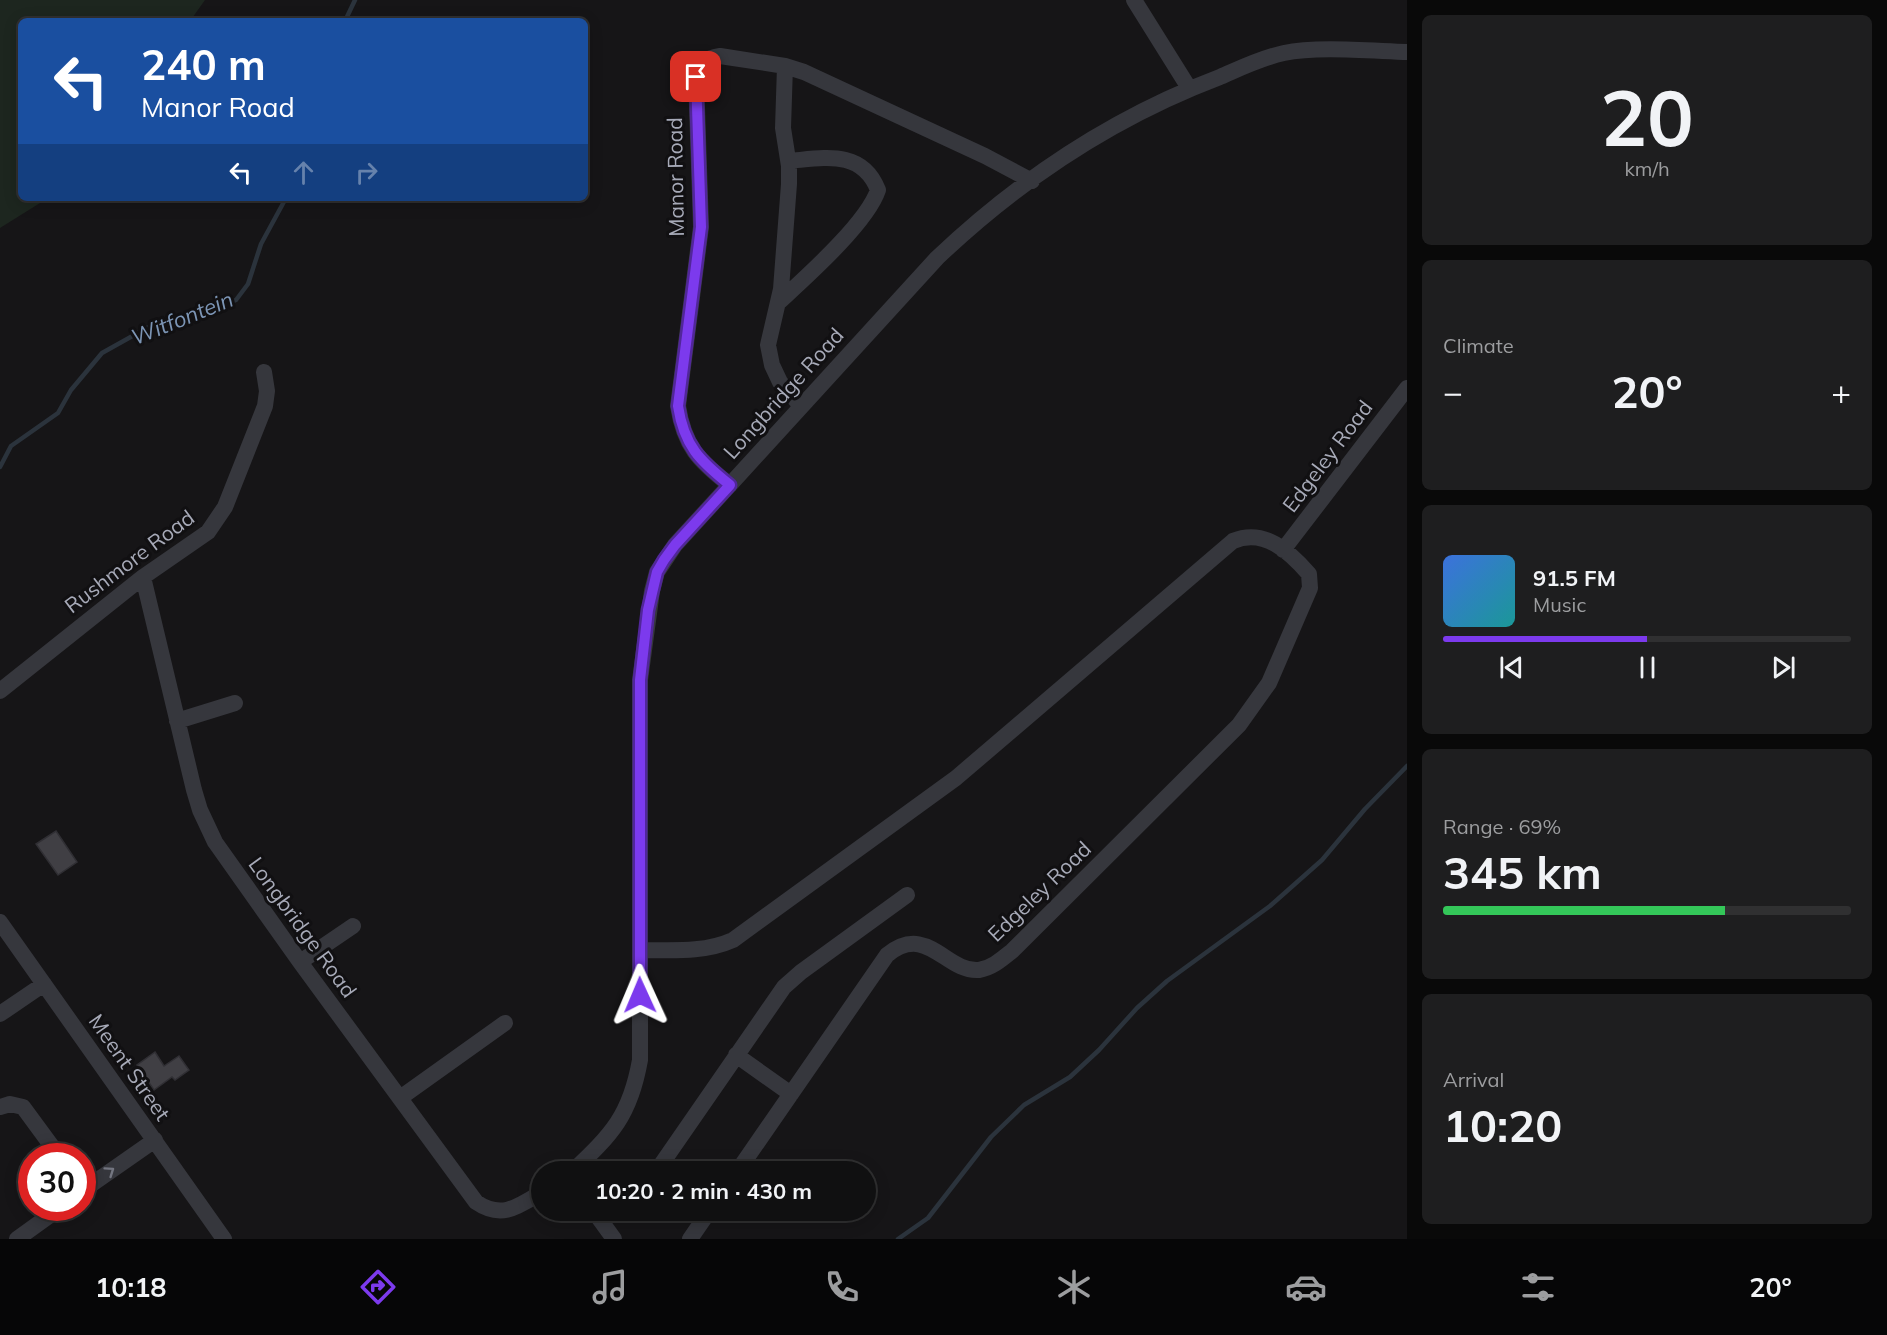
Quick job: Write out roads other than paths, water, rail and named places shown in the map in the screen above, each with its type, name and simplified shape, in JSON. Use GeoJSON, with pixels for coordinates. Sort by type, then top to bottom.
{"type":"FeatureCollection","features":[{"type":"Feature","properties":{"kind":"street"},"geometry":{"type":"LineString","coordinates":[[1134,0],[1189,88]]}},
{"type":"Feature","properties":{"kind":"street","name":"Longbridge Road"},"geometry":{"type":"LineString","coordinates":[[582,1161],[619,1122],[634,1088],[640,1060],[640,680],[652,591],[657,572],[675,545],[937,258],[956,240],[1032,181],[1105,130],[1189,88],[1262,58],[1286,52],[1407,52]]}},
{"type":"Feature","properties":{"kind":"street","name":"Manor Road"},"geometry":{"type":"LineString","coordinates":[[730,485],[693,452],[681,427],[678,406],[701,227],[696,77],[698,68],[710,57],[720,56],[785,66],[844,89],[1032,181]]}},
{"type":"Feature","properties":{"kind":"street"},"geometry":{"type":"LineString","coordinates":[[785,66],[783,128],[789,161],[779,302],[768,345],[772,365],[780,382],[801,406]]}},
{"type":"Feature","properties":{"kind":"street"},"geometry":{"type":"LineString","coordinates":[[779,302],[823,261],[871,208],[878,190],[874,178],[868,172],[858,164],[844,159],[789,161]]}},
{"type":"Feature","properties":{"kind":"street","name":"Rushmore Road"},"geometry":{"type":"LineString","coordinates":[[0,691],[143,577],[198,541],[216,521],[234,484],[265,406],[267,391],[264,372]]}},
{"type":"Feature","properties":{"kind":"street","name":"Edgeley Road"},"geometry":{"type":"LineString","coordinates":[[1283,550],[1407,388]]}},
{"type":"Feature","properties":{"kind":"street","name":"Edgeley Road"},"geometry":{"type":"LineString","coordinates":[[640,950],[705,949],[733,940],[956,778],[1233,541],[1253,536],[1273,541],[1309,574],[1310,588],[1269,683],[1239,724],[1012,951],[995,964],[981,970],[964,968],[942,954],[916,944],[904,945],[887,955],[745,1161]]}},
{"type":"Feature","properties":{"kind":"street","name":"Longbridge Road"},"geometry":{"type":"LineString","coordinates":[[143,577],[194,790],[207,827],[215,842],[476,1202],[486,1209],[506,1210],[531,1198]]}},
{"type":"Feature","properties":{"kind":"street"},"geometry":{"type":"LineString","coordinates":[[177,721],[235,703]]}},
{"type":"Feature","properties":{"kind":"street"},"geometry":{"type":"LineString","coordinates":[[664,1161],[784,987],[801,972],[907,895]]}},
{"type":"Feature","properties":{"kind":"street","name":"Meent Street"},"geometry":{"type":"LineString","coordinates":[[0,922],[224,1239]]}},
{"type":"Feature","properties":{"kind":"street"},"geometry":{"type":"LineString","coordinates":[[300,962],[353,926]]}},
{"type":"Feature","properties":{"kind":"street"},"geometry":{"type":"LineString","coordinates":[[0,1014],[44,984]]}},
{"type":"Feature","properties":{"kind":"street"},"geometry":{"type":"LineString","coordinates":[[400,1098],[505,1023]]}},
{"type":"Feature","properties":{"kind":"street"},"geometry":{"type":"LineString","coordinates":[[736,1055],[791,1094]]}},
{"type":"Feature","properties":{"kind":"street"},"geometry":{"type":"LineString","coordinates":[[0,1107],[10,1104],[23,1107],[49,1143]]}},
{"type":"Feature","properties":{"kind":"street"},"geometry":{"type":"LineString","coordinates":[[96,1180],[155,1140]]}},
{"type":"Feature","properties":{"kind":"street"},"geometry":{"type":"LineString","coordinates":[[17,1239],[39,1233],[49,1221]]}},
{"type":"Feature","properties":{"kind":"street"},"geometry":{"type":"LineString","coordinates":[[601,1221],[614,1239]]}},
{"type":"Feature","properties":{"kind":"street"},"geometry":{"type":"LineString","coordinates":[[690,1239],[702,1221]]}},
{"type":"Feature","properties":{"kind":"waterway","name":"Witfontein"},"geometry":{"type":"LineString","coordinates":[[346,18],[355,0]]}},
{"type":"Feature","properties":{"kind":"waterway","name":"Witfontein"},"geometry":{"type":"LineString","coordinates":[[0,467],[11,446],[58,413],[71,390],[102,353],[154,324],[197,316],[236,300],[248,284],[261,244],[284,201]]}},
{"type":"Feature","properties":{"kind":"waterway"},"geometry":{"type":"LineString","coordinates":[[898,1239],[928,1218],[991,1137],[1024,1105],[1070,1077],[1099,1050],[1137,1008],[1167,981],[1270,906],[1322,860],[1365,809],[1407,766]]}}]}
